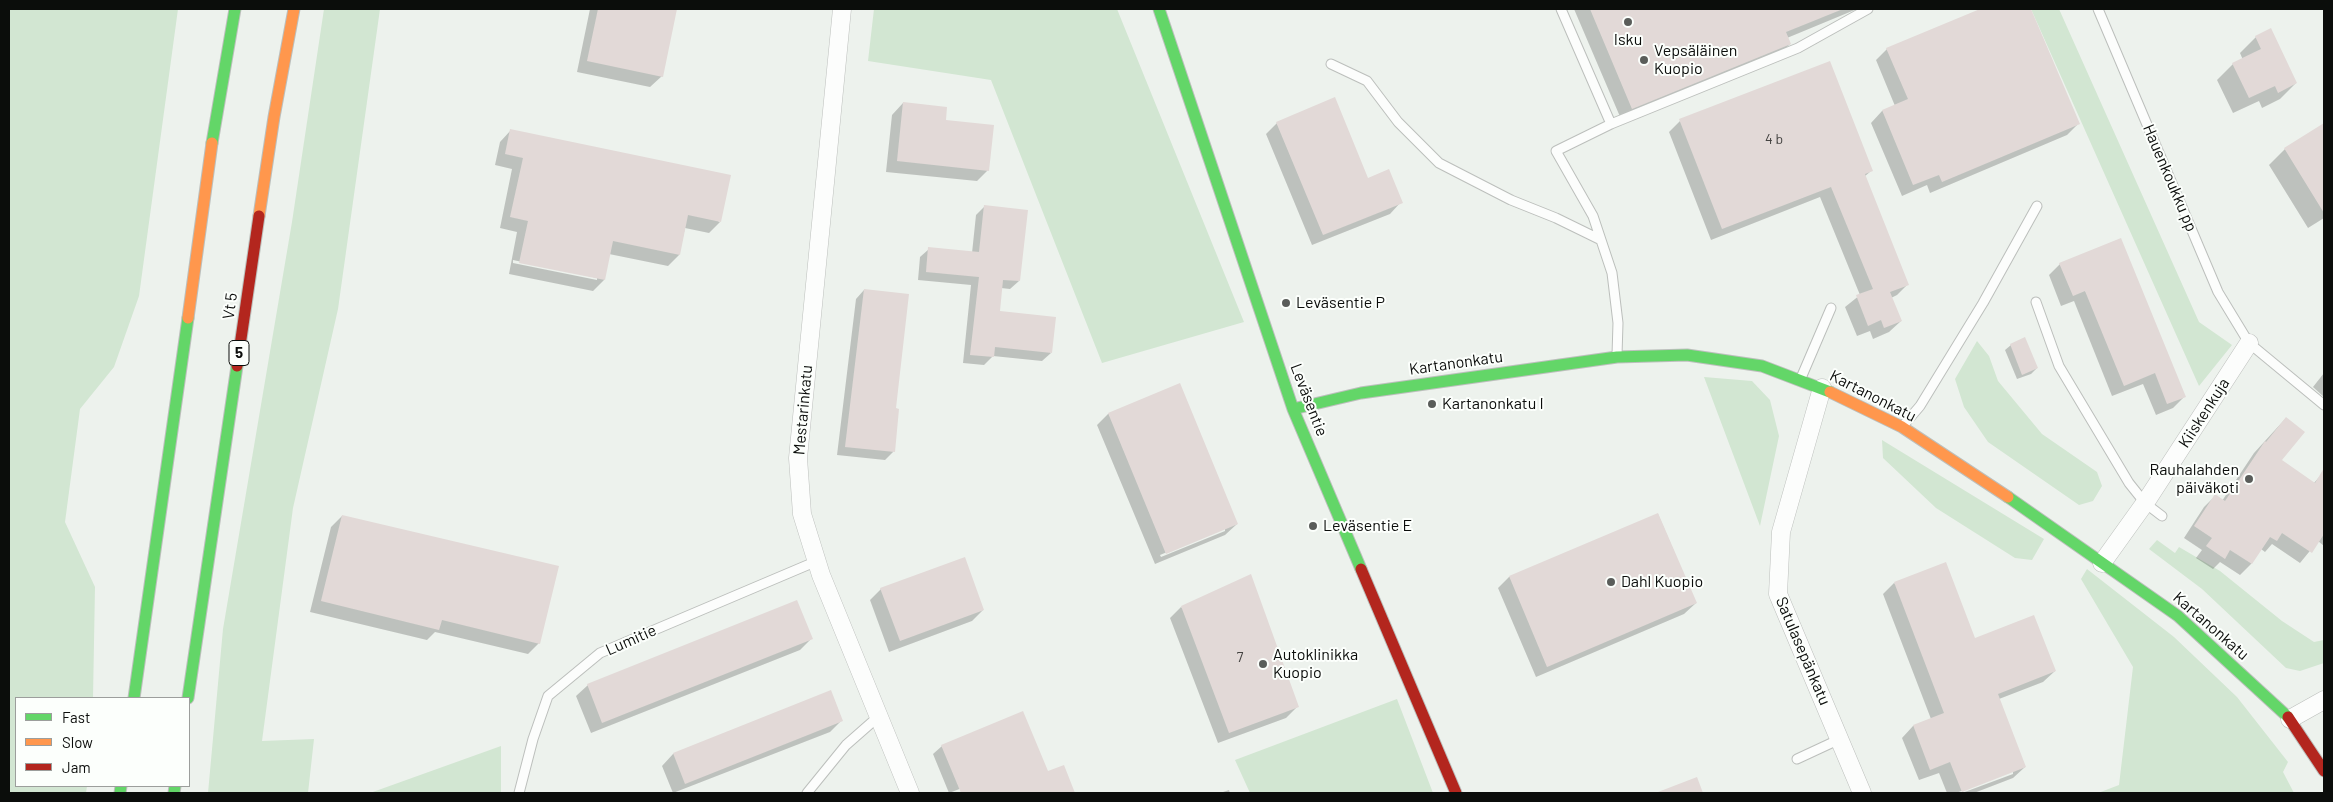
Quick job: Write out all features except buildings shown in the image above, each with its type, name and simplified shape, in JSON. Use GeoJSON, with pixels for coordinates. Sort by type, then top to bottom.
{"type":"FeatureCollection","features":[{"type":"Feature","properties":{"kind":"main road"},"geometry":{"type":"LineString","coordinates":[[134,697],[218,102],[235,9]]}},
{"type":"Feature","properties":{"kind":"main road","name":"Vt 5"},"geometry":{"type":"LineString","coordinates":[[188,697],[274,116],[294,9]]}},
{"type":"Feature","properties":{"kind":"main road","name":"Leväsentie"},"geometry":{"type":"LineString","coordinates":[[1159,9],[1293,409],[1456,793]]}},
{"type":"Feature","properties":{"kind":"main road","name":"Kartanonkatu"},"geometry":{"type":"LineString","coordinates":[[1293,409],[1361,393],[1617,357],[1687,355],[1762,366],[1822,388],[1902,427],[2042,520],[2178,616],[2290,719],[2324,770]]}},
{"type":"Feature","properties":{"kind":"street","name":"Mestarinkatu"},"geometry":{"type":"LineString","coordinates":[[842,9],[798,458],[802,514],[817,561],[910,793]]}},
{"type":"Feature","properties":{"kind":"street","name":"Kiiskenkuja"},"geometry":{"type":"LineString","coordinates":[[2102,563],[2145,503],[2249,343]]}},
{"type":"Feature","properties":{"kind":"street","name":"Satulasepänkatu"},"geometry":{"type":"LineString","coordinates":[[1822,388],[1781,532],[1778,594],[1862,793]]}},
{"type":"Feature","properties":{"kind":"street"},"geometry":{"type":"LineString","coordinates":[[2290,719],[2324,700]]}},
{"type":"Feature","properties":{"kind":"lane"},"geometry":{"type":"LineString","coordinates":[[1561,9],[1611,124]]}},
{"type":"Feature","properties":{"kind":"lane"},"geometry":{"type":"LineString","coordinates":[[1617,357],[1618,323],[1612,273],[1593,216],[1556,151],[1611,124],[1798,48],[1868,9]]}},
{"type":"Feature","properties":{"kind":"lane","name":"Hauenkoukku pp"},"geometry":{"type":"LineString","coordinates":[[2098,9],[2218,292],[2249,343]]}},
{"type":"Feature","properties":{"kind":"lane"},"geometry":{"type":"LineString","coordinates":[[1331,64],[1367,82],[1398,122],[1439,164],[1511,200],[1556,218],[1601,240]]}},
{"type":"Feature","properties":{"kind":"lane"},"geometry":{"type":"LineString","coordinates":[[1902,427],[1920,406],[1983,303],[2037,206]]}},
{"type":"Feature","properties":{"kind":"lane"},"geometry":{"type":"LineString","coordinates":[[2036,302],[2059,366],[2129,483],[2145,503],[2162,516]]}},
{"type":"Feature","properties":{"kind":"lane"},"geometry":{"type":"LineString","coordinates":[[1800,380],[1831,308]]}},
{"type":"Feature","properties":{"kind":"lane"},"geometry":{"type":"LineString","coordinates":[[2249,343],[2324,405]]}},
{"type":"Feature","properties":{"kind":"lane","name":"Lumitie"},"geometry":{"type":"LineString","coordinates":[[519,793],[533,739],[548,696],[600,653],[817,561]]}},
{"type":"Feature","properties":{"kind":"lane"},"geometry":{"type":"LineString","coordinates":[[808,793],[846,745],[879,716]]}},
{"type":"Feature","properties":{"kind":"lane"},"geometry":{"type":"LineString","coordinates":[[1797,759],[1840,739]]}},
{"type":"Feature","properties":{"kind":"green space"},"geometry":{"type":"Polygon","coordinates":[[[9,9],[178,9],[139,296],[114,367],[80,409],[65,522],[95,587],[93,697],[15,697],[15,787],[87,787],[86,793],[9,793],[9,9]]]}},
{"type":"Feature","properties":{"kind":"green space"},"geometry":{"type":"Polygon","coordinates":[[[324,9],[380,9],[338,309],[293,508],[262,741],[314,739],[308,793],[208,793],[223,629],[292,222],[324,9]]]}},
{"type":"Feature","properties":{"kind":"green space"},"geometry":{"type":"Polygon","coordinates":[[[874,9],[1117,9],[1244,322],[1102,363],[991,80],[868,61],[874,9]]]}},
{"type":"Feature","properties":{"kind":"green space"},"geometry":{"type":"Polygon","coordinates":[[[2031,9],[2059,9],[2199,322],[2232,345],[2199,386],[2031,9]]]}},
{"type":"Feature","properties":{"kind":"green space"},"geometry":{"type":"Polygon","coordinates":[[[1977,341],[1989,356],[1998,381],[2042,434],[2097,472],[2102,486],[2093,501],[2079,505],[1988,442],[1964,407],[1955,379],[1977,341]]]}},
{"type":"Feature","properties":{"kind":"green space"},"geometry":{"type":"Polygon","coordinates":[[[1704,377],[1752,381],[1770,400],[1779,436],[1760,526],[1704,377]]]}},
{"type":"Feature","properties":{"kind":"green space"},"geometry":{"type":"Polygon","coordinates":[[[1882,440],[2044,539],[2032,560],[2015,558],[1936,508],[1883,458],[1882,440]]]}},
{"type":"Feature","properties":{"kind":"green space"},"geometry":{"type":"Polygon","coordinates":[[[2157,540],[2175,553],[2179,547],[2220,571],[2282,621],[2314,642],[2324,640],[2324,663],[2300,671],[2286,668],[2202,589],[2149,549],[2157,540]]]}},
{"type":"Feature","properties":{"kind":"green space"},"geometry":{"type":"Polygon","coordinates":[[[2087,569],[2174,637],[2237,697],[2288,762],[2283,772],[2294,793],[2098,793],[2119,785],[2133,667],[2081,579],[2087,569]]]}},
{"type":"Feature","properties":{"kind":"green space"},"geometry":{"type":"Polygon","coordinates":[[[1397,699],[1433,793],[1250,793],[1235,760],[1397,699]]]}},
{"type":"Feature","properties":{"kind":"green space"},"geometry":{"type":"Polygon","coordinates":[[[501,746],[501,793],[370,793],[501,746]]]}},
{"type":"Feature","properties":{"kind":"traffic: fast"},"geometry":{"type":"LineString","coordinates":[[212,143],[235,9]]}},
{"type":"Feature","properties":{"kind":"traffic: fast"},"geometry":{"type":"LineString","coordinates":[[1159,9],[1293,409],[1361,569]]}},
{"type":"Feature","properties":{"kind":"traffic: fast"},"geometry":{"type":"LineString","coordinates":[[134,697],[188,318]]}},
{"type":"Feature","properties":{"kind":"traffic: fast"},"geometry":{"type":"LineString","coordinates":[[1293,409],[1361,393],[1617,357],[1687,355],[1762,366],[1830,392]]}},
{"type":"Feature","properties":{"kind":"traffic: fast"},"geometry":{"type":"LineString","coordinates":[[188,697],[237,366]]}},
{"type":"Feature","properties":{"kind":"traffic: fast"},"geometry":{"type":"LineString","coordinates":[[2008,497],[2178,616],[2288,717]]}},
{"type":"Feature","properties":{"kind":"traffic: fast"},"geometry":{"type":"LineString","coordinates":[[120,793],[121,787]]}},
{"type":"Feature","properties":{"kind":"traffic: fast"},"geometry":{"type":"LineString","coordinates":[[174,793],[175,787]]}},
{"type":"Feature","properties":{"kind":"traffic: slow"},"geometry":{"type":"LineString","coordinates":[[259,216],[274,117],[294,9]]}},
{"type":"Feature","properties":{"kind":"traffic: slow"},"geometry":{"type":"LineString","coordinates":[[188,318],[212,143]]}},
{"type":"Feature","properties":{"kind":"traffic: slow"},"geometry":{"type":"LineString","coordinates":[[1830,392],[1902,427],[2008,497]]}},
{"type":"Feature","properties":{"kind":"traffic: jam"},"geometry":{"type":"LineString","coordinates":[[237,366],[259,216]]}},
{"type":"Feature","properties":{"kind":"traffic: jam"},"geometry":{"type":"LineString","coordinates":[[1361,569],[1456,793]]}},
{"type":"Feature","properties":{"kind":"traffic: jam"},"geometry":{"type":"LineString","coordinates":[[2288,717],[2324,771]]}},
{"type":"Feature","properties":{"kind":"place","name":"Isku"},"geometry":{"type":"Point","coordinates":[1628,22]}},
{"type":"Feature","properties":{"kind":"place","name":"Vepsäläinen Kuopio"},"geometry":{"type":"Point","coordinates":[1644,60]}},
{"type":"Feature","properties":{"kind":"place","name":"Leväsentie P"},"geometry":{"type":"Point","coordinates":[1286,303]}},
{"type":"Feature","properties":{"kind":"place","name":"Kartanonkatu I"},"geometry":{"type":"Point","coordinates":[1432,404]}},
{"type":"Feature","properties":{"kind":"place","name":"Rauhalahden päiväkoti"},"geometry":{"type":"Point","coordinates":[2249,479]}},
{"type":"Feature","properties":{"kind":"place","name":"Leväsentie E"},"geometry":{"type":"Point","coordinates":[1313,526]}},
{"type":"Feature","properties":{"kind":"place","name":"Dahl Kuopio"},"geometry":{"type":"Point","coordinates":[1611,582]}},
{"type":"Feature","properties":{"kind":"place","name":"Autoklinikka Kuopio"},"geometry":{"type":"Point","coordinates":[1263,664]}}]}
